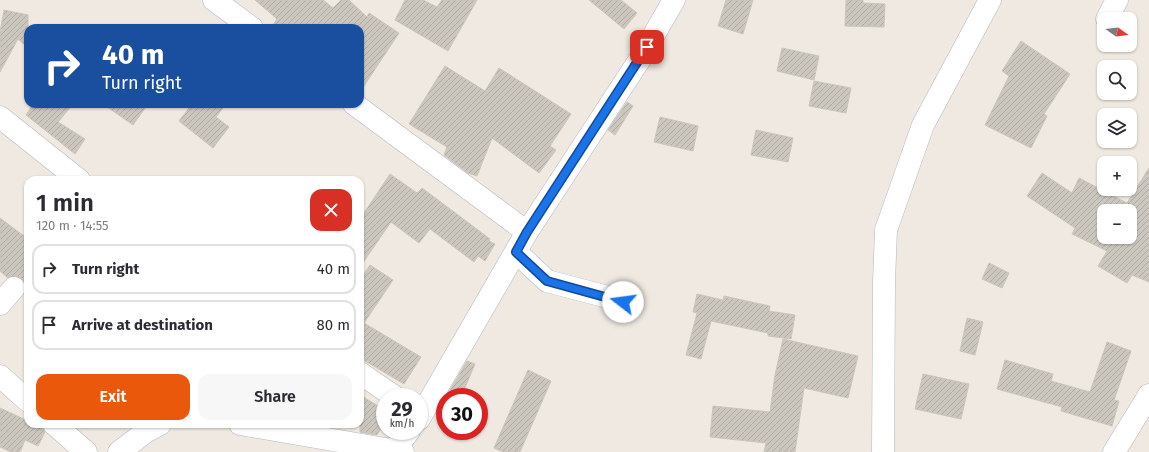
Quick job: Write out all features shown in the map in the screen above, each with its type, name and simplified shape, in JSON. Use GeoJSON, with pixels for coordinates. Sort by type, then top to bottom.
{"type":"FeatureCollection","features":[{"type":"Feature","properties":{"kind":"street"},"geometry":{"type":"LineString","coordinates":[[214,0],[247,24]]}},
{"type":"Feature","properties":{"kind":"street"},"geometry":{"type":"LineString","coordinates":[[428,400],[527,232],[640,59],[674,0]]}},
{"type":"Feature","properties":{"kind":"street"},"geometry":{"type":"LineString","coordinates":[[883,452],[884,282],[886,230],[923,125],[990,0]]}},
{"type":"Feature","properties":{"kind":"street"},"geometry":{"type":"LineString","coordinates":[[1111,12],[1117,0]]}},
{"type":"Feature","properties":{"kind":"street"},"geometry":{"type":"LineString","coordinates":[[359,108],[527,232]]}},
{"type":"Feature","properties":{"kind":"street"},"geometry":{"type":"LineString","coordinates":[[0,117],[74,176]]}},
{"type":"Feature","properties":{"kind":"street"},"geometry":{"type":"LineString","coordinates":[[516,252],[547,281],[623,302]]}},
{"type":"Feature","properties":{"kind":"street"},"geometry":{"type":"LineString","coordinates":[[0,304],[14,288]]}},
{"type":"Feature","properties":{"kind":"street"},"geometry":{"type":"LineString","coordinates":[[0,376],[24,397]]}},
{"type":"Feature","properties":{"kind":"street"},"geometry":{"type":"LineString","coordinates":[[364,376],[382,388]]}},
{"type":"Feature","properties":{"kind":"street"},"geometry":{"type":"LineString","coordinates":[[1114,452],[1149,395]]}},
{"type":"Feature","properties":{"kind":"street"},"geometry":{"type":"LineString","coordinates":[[59,428],[86,452]]}},
{"type":"Feature","properties":{"kind":"street"},"geometry":{"type":"LineString","coordinates":[[119,452],[153,428]]}},
{"type":"Feature","properties":{"kind":"street"},"geometry":{"type":"LineString","coordinates":[[263,428],[398,451],[405,440]]}},
{"type":"Feature","properties":{"kind":"building"},"geometry":{"type":"Polygon","coordinates":[[[255,0],[323,0],[333,8],[341,0],[349,0],[367,17],[369,13],[399,33],[364,86],[364,24],[274,24],[277,19],[255,0]]]}},
{"type":"Feature","properties":{"kind":"building"},"geometry":{"type":"Polygon","coordinates":[[[405,0],[423,0],[437,7],[442,0],[477,0],[448,51],[395,20],[405,0]]]}},
{"type":"Feature","properties":{"kind":"building"},"geometry":{"type":"Polygon","coordinates":[[[589,0],[621,0],[637,13],[624,29],[589,0]]]}},
{"type":"Feature","properties":{"kind":"building"},"geometry":{"type":"Polygon","coordinates":[[[726,0],[753,0],[743,34],[718,26],[726,0]]]}},
{"type":"Feature","properties":{"kind":"building"},"geometry":{"type":"Polygon","coordinates":[[[846,0],[863,0],[863,3],[885,4],[884,27],[845,26],[846,0]]]}},
{"type":"Feature","properties":{"kind":"building"},"geometry":{"type":"Polygon","coordinates":[[[4,10],[28,15],[28,24],[24,24],[24,44],[18,39],[0,72],[0,32],[4,10]]]}},
{"type":"Feature","properties":{"kind":"building"},"geometry":{"type":"Polygon","coordinates":[[[1021,41],[1070,74],[1044,114],[1047,116],[1031,148],[985,125],[1009,76],[1002,71],[1021,41]]]}},
{"type":"Feature","properties":{"kind":"building"},"geometry":{"type":"Polygon","coordinates":[[[782,48],[819,56],[814,80],[777,71],[782,48]]]}},
{"type":"Feature","properties":{"kind":"building"},"geometry":{"type":"Polygon","coordinates":[[[445,66],[485,91],[499,68],[571,114],[550,146],[556,150],[539,173],[492,138],[477,176],[468,173],[444,155],[447,147],[409,124],[445,66]]]}},
{"type":"Feature","properties":{"kind":"building"},"geometry":{"type":"Polygon","coordinates":[[[814,81],[851,88],[846,113],[809,106],[814,81]]]}},
{"type":"Feature","properties":{"kind":"building"},"geometry":{"type":"Polygon","coordinates":[[[627,102],[633,106],[615,135],[608,130],[627,102]]]}},
{"type":"Feature","properties":{"kind":"building"},"geometry":{"type":"Polygon","coordinates":[[[31,108],[70,108],[58,122],[85,139],[75,154],[26,115],[31,108]]]}},
{"type":"Feature","properties":{"kind":"building"},"geometry":{"type":"Polygon","coordinates":[[[109,108],[145,108],[133,125],[109,108]]]}},
{"type":"Feature","properties":{"kind":"building"},"geometry":{"type":"Polygon","coordinates":[[[189,108],[223,108],[216,117],[229,127],[213,148],[179,121],[189,108]]]}},
{"type":"Feature","properties":{"kind":"building"},"geometry":{"type":"Polygon","coordinates":[[[660,117],[698,126],[693,151],[654,142],[660,117]]]}},
{"type":"Feature","properties":{"kind":"building"},"geometry":{"type":"Polygon","coordinates":[[[756,130],[793,138],[788,162],[751,155],[756,130]]]}},
{"type":"Feature","properties":{"kind":"building"},"geometry":{"type":"Polygon","coordinates":[[[1149,168],[1149,282],[1132,275],[1127,283],[1098,266],[1107,251],[1072,234],[1075,228],[1027,196],[1042,173],[1072,193],[1079,178],[1097,187],[1097,196],[1114,196],[1127,203],[1131,196],[1137,196],[1137,187],[1149,168]]]}},
{"type":"Feature","properties":{"kind":"building"},"geometry":{"type":"Polygon","coordinates":[[[390,174],[417,193],[422,188],[490,239],[489,241],[495,244],[485,261],[478,256],[474,262],[430,229],[419,243],[391,222],[364,261],[364,213],[390,174]]]}},
{"type":"Feature","properties":{"kind":"building"},"geometry":{"type":"Polygon","coordinates":[[[0,218],[24,236],[24,282],[16,276],[8,278],[0,271],[0,218]]]}},
{"type":"Feature","properties":{"kind":"building"},"geometry":{"type":"Polygon","coordinates":[[[989,263],[1009,273],[1002,288],[982,279],[989,263]]]}},
{"type":"Feature","properties":{"kind":"building"},"geometry":{"type":"Polygon","coordinates":[[[370,265],[393,280],[364,323],[364,274],[370,265]]]}},
{"type":"Feature","properties":{"kind":"building"},"geometry":{"type":"Polygon","coordinates":[[[697,294],[723,300],[724,296],[770,306],[769,311],[795,315],[791,339],[768,336],[768,333],[711,321],[701,359],[686,355],[697,313],[693,312],[697,294]]]}},
{"type":"Feature","properties":{"kind":"building"},"geometry":{"type":"Polygon","coordinates":[[[967,318],[983,322],[975,355],[960,351],[967,318]]]}},
{"type":"Feature","properties":{"kind":"building"},"geometry":{"type":"Polygon","coordinates":[[[364,323],[421,357],[404,384],[364,360],[364,323]]]}},
{"type":"Feature","properties":{"kind":"building"},"geometry":{"type":"Polygon","coordinates":[[[783,339],[858,356],[848,398],[804,388],[795,452],[764,452],[766,443],[710,437],[713,406],[770,412],[775,375],[783,339]]]}},
{"type":"Feature","properties":{"kind":"building"},"geometry":{"type":"Polygon","coordinates":[[[1107,342],[1131,351],[1114,400],[1119,401],[1112,426],[1061,411],[1062,407],[997,389],[1005,360],[1053,374],[1051,381],[1090,392],[1107,342]]]}},
{"type":"Feature","properties":{"kind":"building"},"geometry":{"type":"Polygon","coordinates":[[[467,361],[475,364],[465,388],[451,388],[467,361]]]}},
{"type":"Feature","properties":{"kind":"building"},"geometry":{"type":"Polygon","coordinates":[[[528,370],[551,381],[520,452],[503,452],[494,448],[528,370]]]}},
{"type":"Feature","properties":{"kind":"building"},"geometry":{"type":"Polygon","coordinates":[[[923,374],[969,384],[961,419],[915,409],[923,374]]]}},
{"type":"Feature","properties":{"kind":"building"},"geometry":{"type":"Polygon","coordinates":[[[364,397],[376,405],[376,435],[360,432],[360,428],[364,428],[364,397]]]}},
{"type":"Feature","properties":{"kind":"building"},"geometry":{"type":"Polygon","coordinates":[[[0,408],[24,419],[24,428],[43,428],[45,432],[38,446],[25,440],[20,452],[11,452],[0,447],[0,408]]]}},
{"type":"Feature","properties":{"kind":"route"},"geometry":{"type":"LineString","coordinates":[[623,302],[547,281],[516,252],[527,232],[647,47]]}}]}
